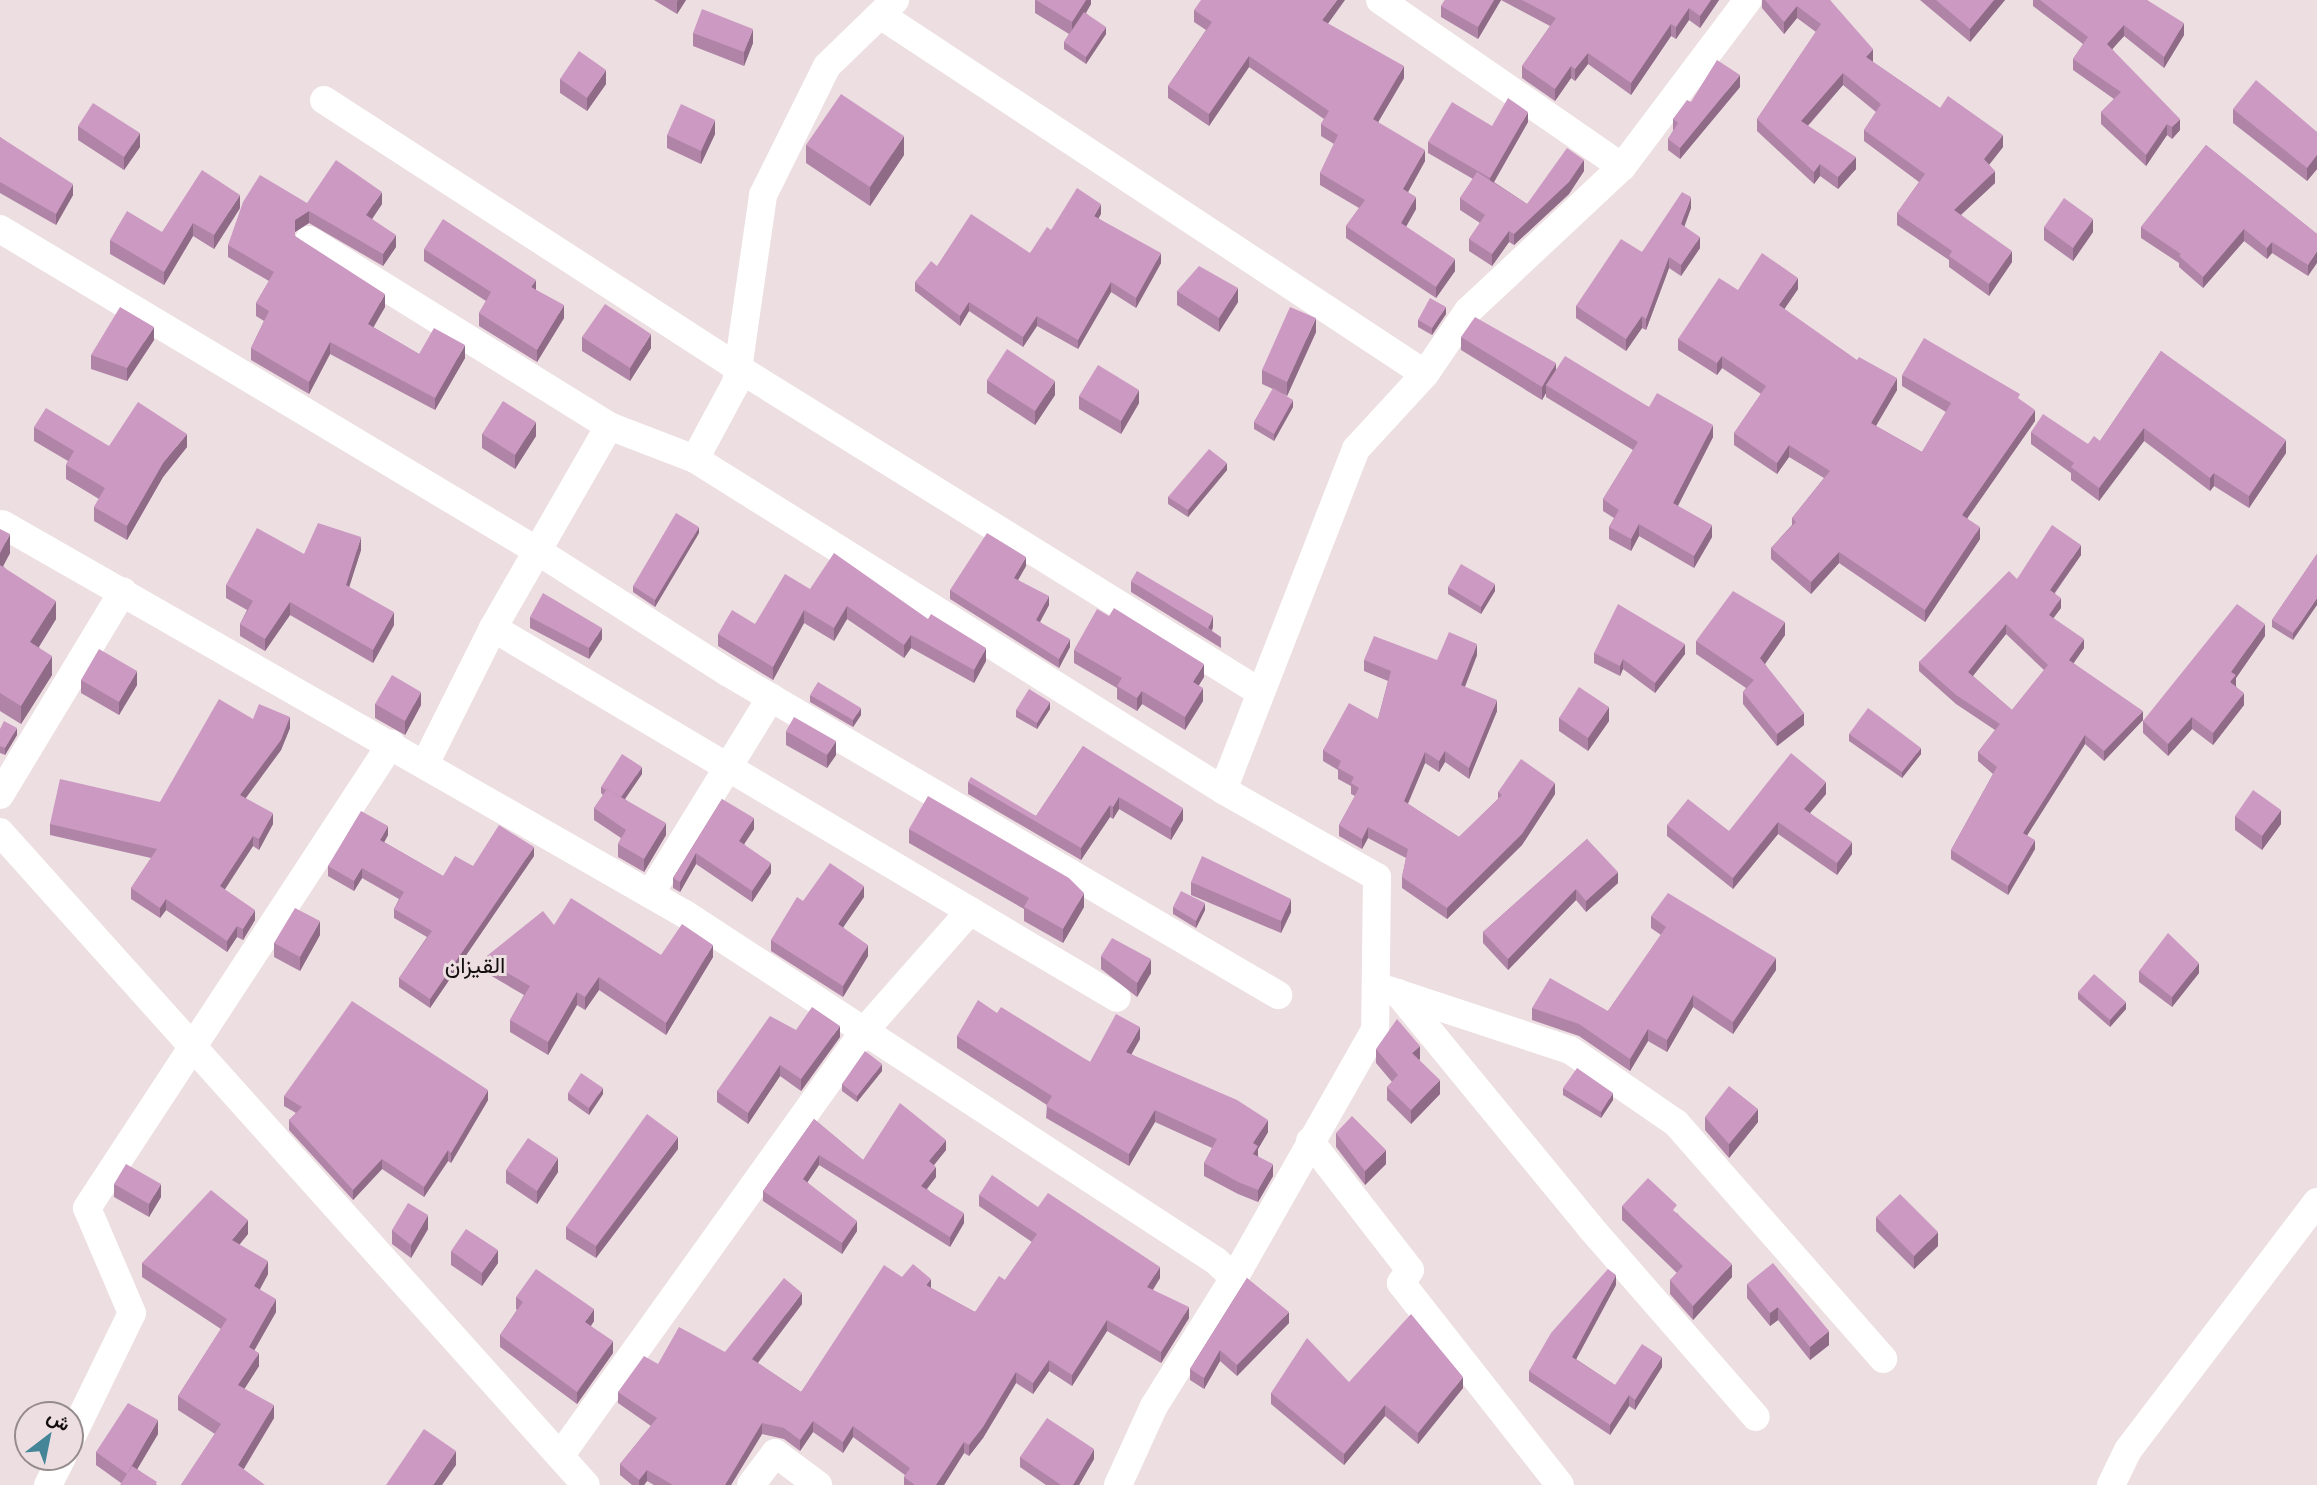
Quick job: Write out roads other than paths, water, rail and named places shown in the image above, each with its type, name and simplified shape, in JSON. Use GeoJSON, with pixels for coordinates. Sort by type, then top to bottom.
{"type":"FeatureCollection","features":[{"type":"Feature","properties":{"kind":"street"},"geometry":{"type":"LineString","coordinates":[[1380,0],[1622,167]]}},
{"type":"Feature","properties":{"kind":"street"},"geometry":{"type":"LineString","coordinates":[[1223,790],[1356,449],[1425,374],[1468,311],[1622,167],[1748,0]]}},
{"type":"Feature","properties":{"kind":"street"},"geometry":{"type":"LineString","coordinates":[[695,459],[736,383],[763,195],[827,66],[889,8],[1425,374]]}},
{"type":"Feature","properties":{"kind":"street"},"geometry":{"type":"LineString","coordinates":[[324,100],[738,369],[1259,692]]}},
{"type":"Feature","properties":{"kind":"street"},"geometry":{"type":"LineString","coordinates":[[0,229],[536,550],[771,697],[1278,995]]}},
{"type":"Feature","properties":{"kind":"street"},"geometry":{"type":"LineString","coordinates":[[309,240],[609,426],[695,459],[1223,790],[1377,877],[1387,989],[1375,1030],[1234,1278],[1154,1406],[1118,1485]]}},
{"type":"Feature","properties":{"kind":"street"},"geometry":{"type":"LineString","coordinates":[[425,764],[493,628],[609,426]]}},
{"type":"Feature","properties":{"kind":"street"},"geometry":{"type":"LineString","coordinates":[[2,524],[650,894],[865,1030],[1216,1261],[1234,1278]]}},
{"type":"Feature","properties":{"kind":"street"},"geometry":{"type":"LineString","coordinates":[[0,795],[123,591]]}},
{"type":"Feature","properties":{"kind":"street"},"geometry":{"type":"LineString","coordinates":[[493,628],[1117,998]]}},
{"type":"Feature","properties":{"kind":"street"},"geometry":{"type":"LineString","coordinates":[[650,894],[730,769],[771,697]]}},
{"type":"Feature","properties":{"kind":"street"},"geometry":{"type":"LineString","coordinates":[[84,1411],[132,1313],[87,1209],[391,744]]}},
{"type":"Feature","properties":{"kind":"street"},"geometry":{"type":"LineString","coordinates":[[0,832],[586,1485]]}},
{"type":"Feature","properties":{"kind":"street"},"geometry":{"type":"LineString","coordinates":[[560,1456],[865,1030],[970,911]]}},
{"type":"Feature","properties":{"kind":"street"},"geometry":{"type":"LineString","coordinates":[[1387,989],[1570,1050],[1676,1124],[1883,1359]]}},
{"type":"Feature","properties":{"kind":"street"},"geometry":{"type":"LineString","coordinates":[[1387,989],[1756,1417]]}},
{"type":"Feature","properties":{"kind":"street"},"geometry":{"type":"LineString","coordinates":[[1310,1142],[1410,1270],[1401,1283],[1560,1485]]}},
{"type":"Feature","properties":{"kind":"street"},"geometry":{"type":"LineString","coordinates":[[2111,1485],[2128,1450],[2317,1202]]}},
{"type":"Feature","properties":{"kind":"street"},"geometry":{"type":"LineString","coordinates":[[751,1485],[775,1453],[818,1485]]}},
{"type":"Feature","properties":{"kind":"district","name":"القيزان"},"geometry":{"type":"Point","coordinates":[475,964]}}]}
